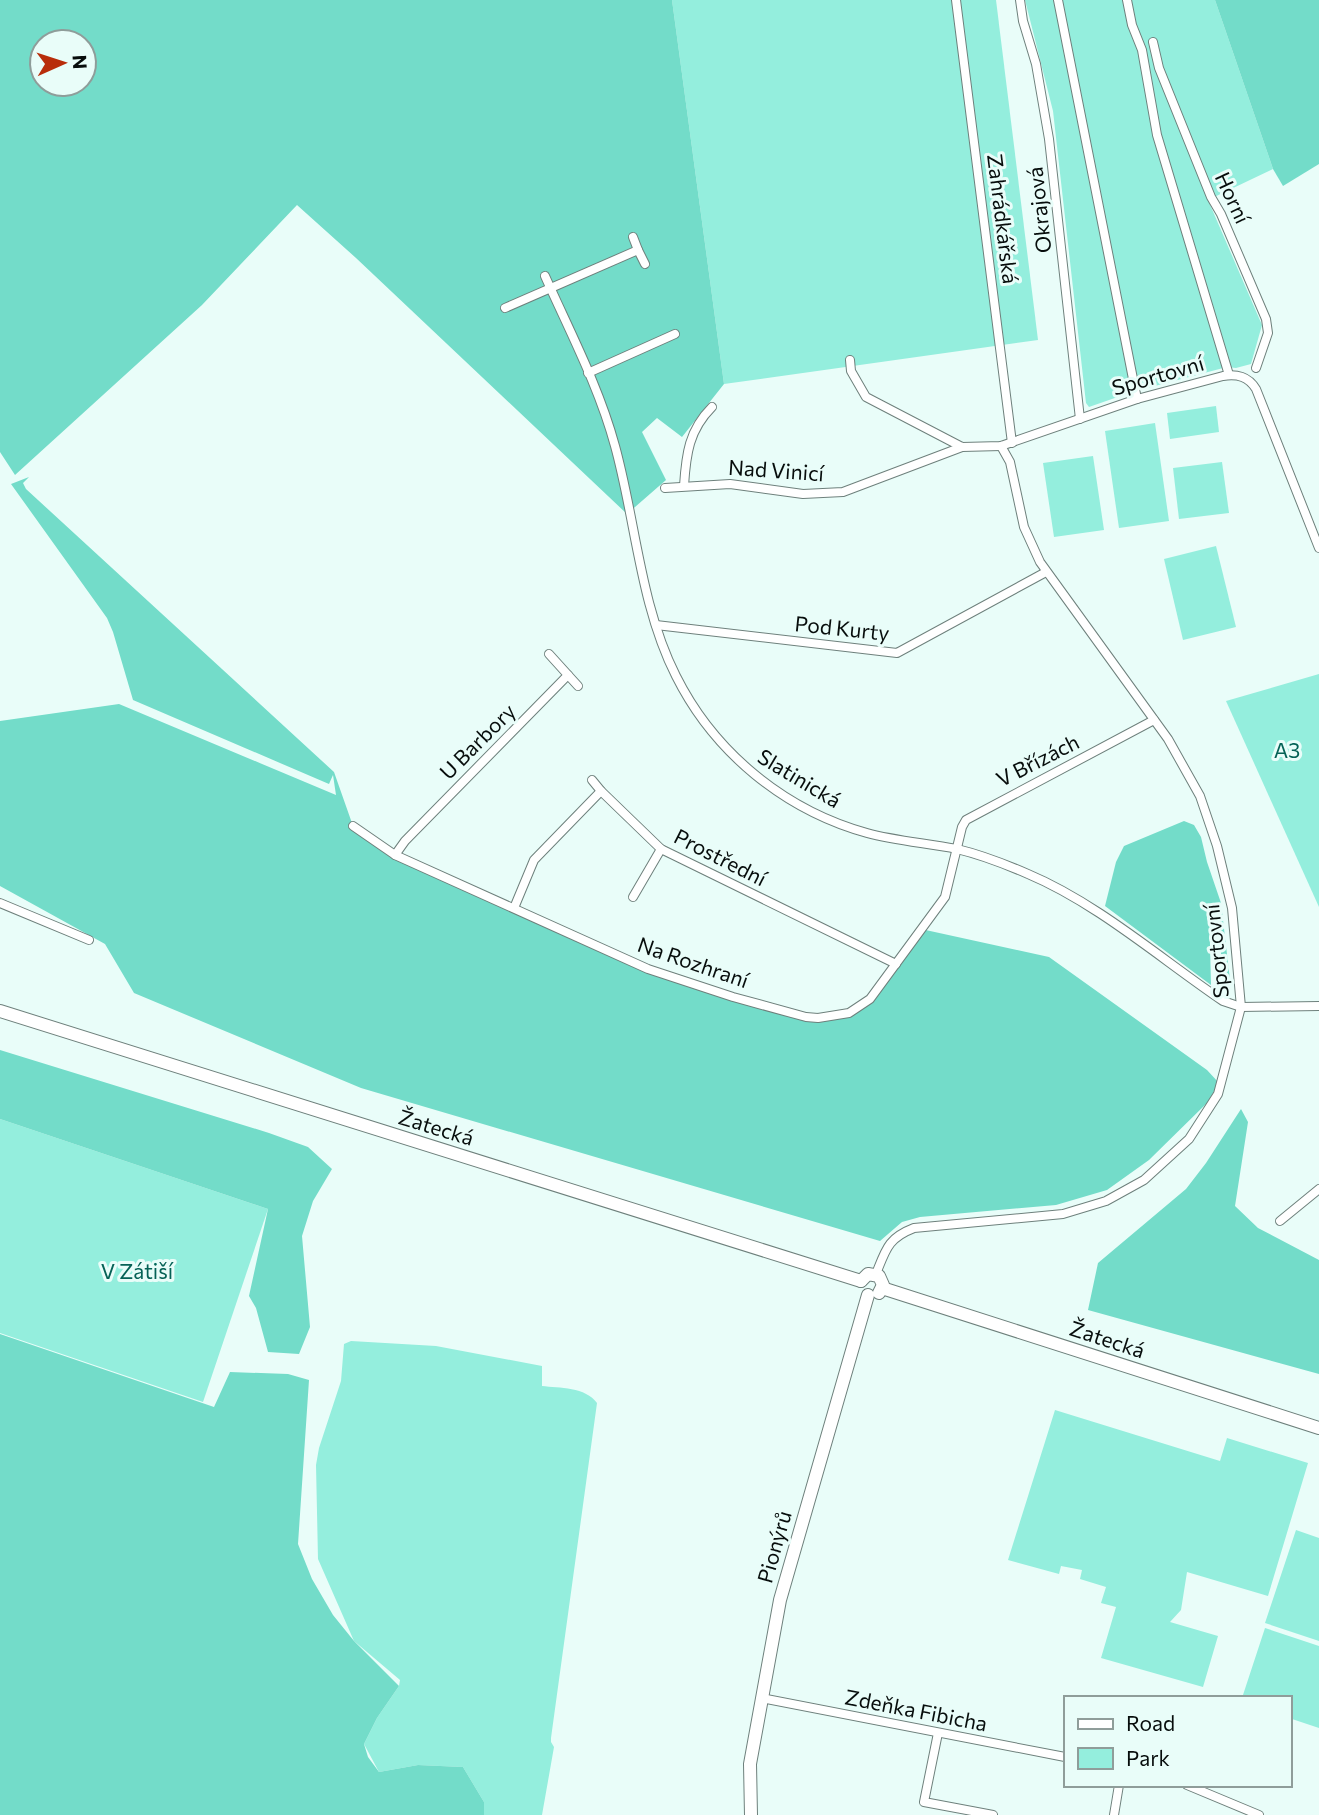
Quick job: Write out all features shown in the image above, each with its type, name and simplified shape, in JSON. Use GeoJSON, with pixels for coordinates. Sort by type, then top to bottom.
{"type":"FeatureCollection","features":[{"type":"Feature","properties":{"kind":"street","name":"Zahrádkářská"},"geometry":{"type":"LineString","coordinates":[[956,0],[1012,443]]}},
{"type":"Feature","properties":{"kind":"street","name":"Okrajová"},"geometry":{"type":"LineString","coordinates":[[1020,0],[1023,21],[1036,64],[1049,139],[1080,419]]}},
{"type":"Feature","properties":{"kind":"street"},"geometry":{"type":"LineString","coordinates":[[1059,0],[1137,399]]}},
{"type":"Feature","properties":{"kind":"street"},"geometry":{"type":"LineString","coordinates":[[1127,0],[1132,25],[1142,50],[1157,135],[1229,375]]}},
{"type":"Feature","properties":{"kind":"street","name":"Horní"},"geometry":{"type":"LineString","coordinates":[[1153,42],[1159,68],[1206,184],[1222,214],[1266,319],[1268,333],[1256,368]]}},
{"type":"Feature","properties":{"kind":"street"},"geometry":{"type":"LineString","coordinates":[[633,237],[645,264]]}},
{"type":"Feature","properties":{"kind":"street"},"geometry":{"type":"LineString","coordinates":[[505,308],[638,250]]}},
{"type":"Feature","properties":{"kind":"street","name":"Slatinická"},"geometry":{"type":"LineString","coordinates":[[545,276],[588,373],[615,446],[656,625],[676,676],[718,739],[742,765],[768,785],[828,819],[866,832],[985,857],[1053,885],[1082,902],[1223,1001],[1241,1007]]}},
{"type":"Feature","properties":{"kind":"street"},"geometry":{"type":"LineString","coordinates":[[588,373],[675,334]]}},
{"type":"Feature","properties":{"kind":"street","name":"Sportovní"},"geometry":{"type":"LineString","coordinates":[[850,360],[851,371],[866,397],[962,447],[1001,446],[1137,399],[1229,375],[1247,379],[1256,389],[1319,548]]}},
{"type":"Feature","properties":{"kind":"street"},"geometry":{"type":"LineString","coordinates":[[684,486],[687,448],[692,432],[712,407]]}},
{"type":"Feature","properties":{"kind":"street","name":"Sportovní"},"geometry":{"type":"LineString","coordinates":[[876,1274],[889,1242],[914,1227],[1063,1214],[1106,1202],[1144,1180],[1189,1139],[1218,1094],[1241,1007],[1232,908],[1217,846],[1200,796],[1168,739],[1046,572],[1024,527],[1010,462],[1001,446]]}},
{"type":"Feature","properties":{"kind":"street","name":"Nad Vinicí"},"geometry":{"type":"LineString","coordinates":[[665,488],[730,484],[803,494],[843,492],[962,447]]}},
{"type":"Feature","properties":{"kind":"street","name":"Pod Kurty"},"geometry":{"type":"LineString","coordinates":[[656,625],[897,653],[1046,572]]}},
{"type":"Feature","properties":{"kind":"street"},"geometry":{"type":"LineString","coordinates":[[549,653],[578,686]]}},
{"type":"Feature","properties":{"kind":"street","name":"U Barbory"},"geometry":{"type":"LineString","coordinates":[[395,855],[405,841],[568,675]]}},
{"type":"Feature","properties":{"kind":"street","name":"V Břízách"},"geometry":{"type":"LineString","coordinates":[[957,849],[962,827],[974,814],[1154,720]]}},
{"type":"Feature","properties":{"kind":"street","name":"Prostřední"},"geometry":{"type":"LineString","coordinates":[[592,780],[661,849],[896,964]]}},
{"type":"Feature","properties":{"kind":"street"},"geometry":{"type":"LineString","coordinates":[[514,908],[534,860],[601,791]]}},
{"type":"Feature","properties":{"kind":"street","name":"Na Rozhraní"},"geometry":{"type":"LineString","coordinates":[[353,826],[395,855],[648,969],[733,997],[818,1018],[849,1013],[870,999],[945,897],[957,849]]}},
{"type":"Feature","properties":{"kind":"street"},"geometry":{"type":"LineString","coordinates":[[634,897],[661,849]]}},
{"type":"Feature","properties":{"kind":"street"},"geometry":{"type":"LineString","coordinates":[[0,903],[89,940]]}},
{"type":"Feature","properties":{"kind":"street"},"geometry":{"type":"LineString","coordinates":[[1241,1007],[1319,1006]]}},
{"type":"Feature","properties":{"kind":"street","name":"Žatecká"},"geometry":{"type":"LineString","coordinates":[[0,1011],[861,1281]]}},
{"type":"Feature","properties":{"kind":"street"},"geometry":{"type":"LineString","coordinates":[[1280,1221],[1319,1189]]}},
{"type":"Feature","properties":{"kind":"street"},"geometry":{"type":"LineString","coordinates":[[869,1274],[876,1274],[881,1278],[883,1288],[878,1294],[869,1295],[862,1289],[861,1281],[869,1274]]}},
{"type":"Feature","properties":{"kind":"street","name":"Žatecká"},"geometry":{"type":"LineString","coordinates":[[883,1288],[1319,1428]]}},
{"type":"Feature","properties":{"kind":"street","name":"Pionýrů"},"geometry":{"type":"LineString","coordinates":[[751,1815],[750,1764],[780,1600],[869,1295]]}},
{"type":"Feature","properties":{"kind":"street","name":"Zdeňka Fibicha"},"geometry":{"type":"LineString","coordinates":[[761,1698],[1064,1757]]}},
{"type":"Feature","properties":{"kind":"street"},"geometry":{"type":"LineString","coordinates":[[938,1733],[924,1802],[993,1815]]}},
{"type":"Feature","properties":{"kind":"street"},"geometry":{"type":"LineString","coordinates":[[1114,1815],[1119,1787]]}},
{"type":"Feature","properties":{"kind":"street"},"geometry":{"type":"LineString","coordinates":[[1192,1787],[1259,1815]]}},
{"type":"Feature","properties":{"kind":"green space"},"geometry":{"type":"Polygon","coordinates":[[[0,0],[672,0],[724,384],[682,437],[657,418],[642,432],[666,480],[627,514],[297,205],[202,305],[15,475],[0,452],[0,0]]]}},
{"type":"Feature","properties":{"kind":"green space"},"geometry":{"type":"Polygon","coordinates":[[[672,0],[996,0],[1038,340],[724,384],[672,0]]]}},
{"type":"Feature","properties":{"kind":"green space"},"geometry":{"type":"Polygon","coordinates":[[[1025,0],[1215,0],[1273,169],[1208,200],[1262,325],[1251,364],[1236,368],[1227,367],[1132,392],[1089,407],[1086,403],[1053,111],[1025,0]]]}},
{"type":"Feature","properties":{"kind":"green space"},"geometry":{"type":"Polygon","coordinates":[[[1215,0],[1319,0],[1319,164],[1283,186],[1273,169],[1215,0]]]}},
{"type":"Feature","properties":{"kind":"green space"},"geometry":{"type":"Polygon","coordinates":[[[1216,406],[1219,432],[1170,439],[1167,413],[1216,406]]]}},
{"type":"Feature","properties":{"kind":"green space"},"geometry":{"type":"Polygon","coordinates":[[[1155,423],[1169,521],[1119,528],[1105,431],[1155,423]]]}},
{"type":"Feature","properties":{"kind":"green space"},"geometry":{"type":"Polygon","coordinates":[[[1093,456],[1104,530],[1054,537],[1043,463],[1093,456]]]}},
{"type":"Feature","properties":{"kind":"green space"},"geometry":{"type":"Polygon","coordinates":[[[1222,462],[1229,513],[1179,519],[1173,468],[1222,462]]]}},
{"type":"Feature","properties":{"kind":"green space"},"geometry":{"type":"Polygon","coordinates":[[[29,477],[23,483],[26,489],[334,772],[353,826],[395,855],[648,969],[806,1017],[845,1014],[873,995],[921,929],[1049,957],[1207,1070],[1219,1083],[1207,1103],[1149,1160],[1107,1190],[1056,1205],[920,1217],[902,1222],[880,1241],[361,1088],[134,993],[105,944],[0,886],[0,721],[119,704],[336,795],[333,775],[329,784],[133,700],[107,618],[11,484],[29,477]]]}},
{"type":"Feature","properties":{"kind":"green space"},"geometry":{"type":"Polygon","coordinates":[[[1216,546],[1236,627],[1183,640],[1164,559],[1216,546]]]}},
{"type":"Feature","properties":{"kind":"green space","name":"A3"},"geometry":{"type":"Polygon","coordinates":[[[1319,674],[1319,907],[1226,701],[1319,674]]]}},
{"type":"Feature","properties":{"kind":"green space"},"geometry":{"type":"Polygon","coordinates":[[[1184,821],[1194,825],[1201,837],[1221,903],[1230,980],[1226,985],[1215,909],[1209,907],[1211,985],[1105,906],[1116,862],[1124,846],[1184,821]]]}},
{"type":"Feature","properties":{"kind":"green space"},"geometry":{"type":"Polygon","coordinates":[[[0,1050],[269,1133],[308,1147],[332,1169],[313,1201],[302,1236],[310,1327],[299,1354],[268,1352],[256,1308],[249,1296],[268,1209],[0,1119],[0,1050]]]}},
{"type":"Feature","properties":{"kind":"green space"},"geometry":{"type":"Polygon","coordinates":[[[1241,1109],[1248,1122],[1235,1206],[1258,1228],[1319,1260],[1319,1374],[1088,1310],[1098,1263],[1186,1189],[1241,1109]]]}},
{"type":"Feature","properties":{"kind":"green space","name":"V Zátiší"},"geometry":{"type":"Polygon","coordinates":[[[0,1119],[268,1209],[203,1402],[0,1333],[0,1119]]]}},
{"type":"Feature","properties":{"kind":"green space"},"geometry":{"type":"Polygon","coordinates":[[[0,1334],[214,1407],[230,1372],[288,1374],[309,1380],[298,1544],[312,1579],[333,1615],[354,1641],[399,1686],[377,1718],[364,1744],[368,1757],[379,1772],[418,1765],[463,1767],[484,1802],[484,1815],[0,1815],[0,1334]]]}},
{"type":"Feature","properties":{"kind":"green space"},"geometry":{"type":"Polygon","coordinates":[[[351,1341],[436,1346],[542,1366],[542,1386],[579,1391],[597,1403],[551,1738],[554,1747],[542,1815],[484,1815],[484,1802],[463,1767],[418,1765],[379,1772],[364,1744],[400,1680],[354,1641],[318,1559],[316,1465],[341,1381],[344,1344],[351,1341]]]}},
{"type":"Feature","properties":{"kind":"green space"},"geometry":{"type":"Polygon","coordinates":[[[1055,1410],[1220,1461],[1227,1438],[1308,1463],[1268,1596],[1187,1572],[1181,1610],[1170,1622],[1218,1636],[1203,1687],[1101,1658],[1116,1607],[1101,1603],[1106,1587],[1080,1579],[1082,1570],[1061,1566],[1059,1574],[1008,1560],[1055,1410]]]}},
{"type":"Feature","properties":{"kind":"green space"},"geometry":{"type":"Polygon","coordinates":[[[1296,1530],[1319,1538],[1319,1641],[1265,1623],[1296,1530]]]}},
{"type":"Feature","properties":{"kind":"green space"},"geometry":{"type":"Polygon","coordinates":[[[1265,1628],[1319,1646],[1319,1728],[1291,1719],[1291,1696],[1243,1696],[1265,1628]]]}}]}
